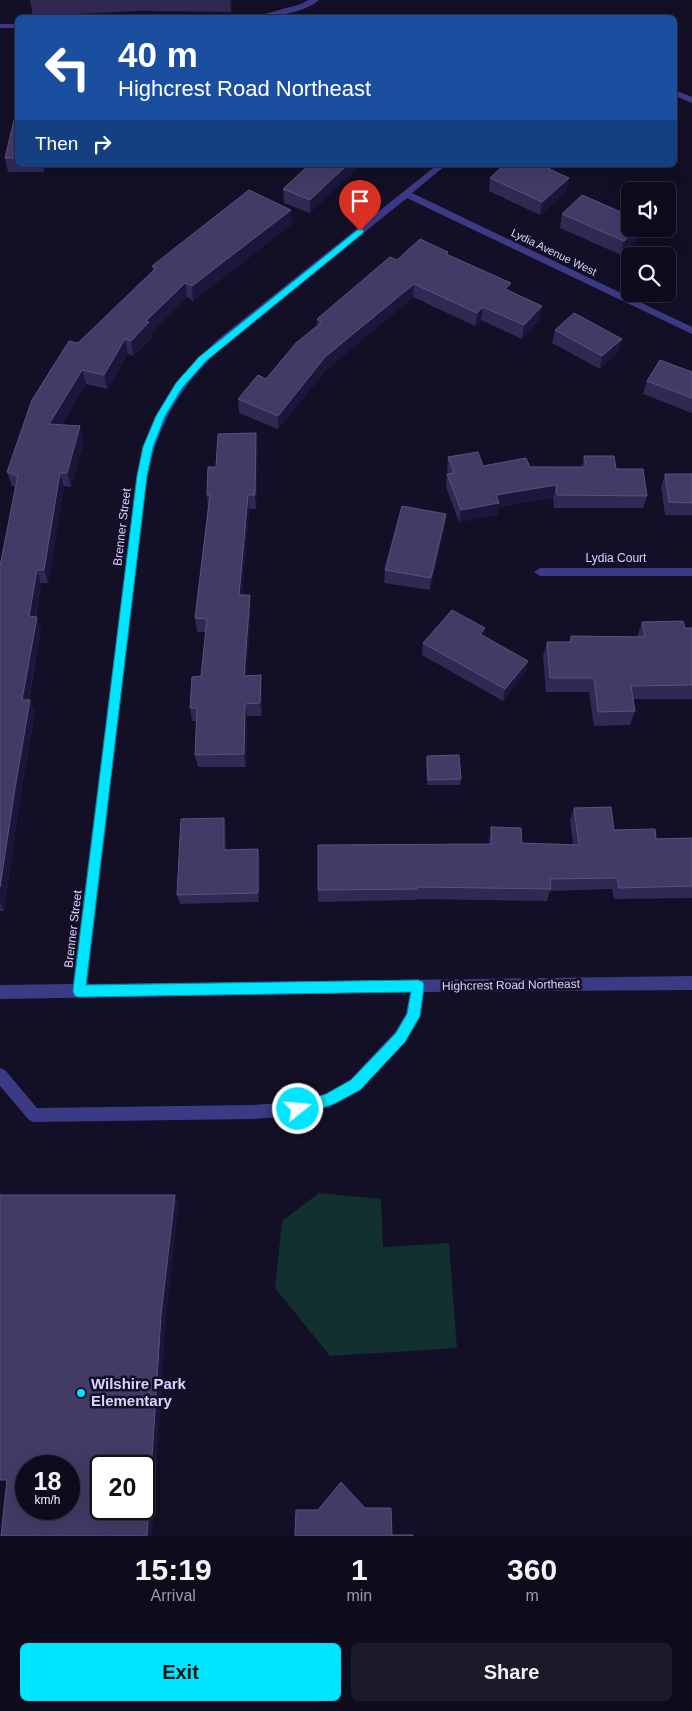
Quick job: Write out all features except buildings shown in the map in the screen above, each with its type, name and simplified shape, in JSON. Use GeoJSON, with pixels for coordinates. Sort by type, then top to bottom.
{"type":"FeatureCollection","features":[{"type":"Feature","properties":{"kind":"street"},"geometry":{"type":"LineString","coordinates":[[266,15],[304,6],[315,0]]}},
{"type":"Feature","properties":{"kind":"street"},"geometry":{"type":"LineString","coordinates":[[0,26],[15,26]]}},
{"type":"Feature","properties":{"kind":"street"},"geometry":{"type":"LineString","coordinates":[[677,93],[692,100]]}},
{"type":"Feature","properties":{"kind":"street","name":"Brenner Street"},"geometry":{"type":"LineString","coordinates":[[79,991],[142,476],[148,447],[160,416],[179,385],[202,359],[221,342],[440,167]]}},
{"type":"Feature","properties":{"kind":"street","name":"Lydia Avenue West"},"geometry":{"type":"LineString","coordinates":[[406,194],[692,332]]}},
{"type":"Feature","properties":{"kind":"street","name":"Lydia Court"},"geometry":{"type":"LineString","coordinates":[[540,572],[692,572]]}},
{"type":"Feature","properties":{"kind":"street","name":"Highcrest Road Northeast"},"geometry":{"type":"LineString","coordinates":[[0,992],[692,983]]}},
{"type":"Feature","properties":{"kind":"street"},"geometry":{"type":"LineString","coordinates":[[0,1075],[34,1115],[252,1112],[298,1109],[329,1100],[355,1085],[400,1037],[413,1016],[418,986]]}},
{"type":"Feature","properties":{"kind":"green space"},"geometry":{"type":"Polygon","coordinates":[[[319,1193],[381,1199],[383,1247],[449,1243],[457,1348],[330,1356],[275,1288],[282,1221],[319,1193]]]}},
{"type":"Feature","properties":{"kind":"place","name":"Wilshire Park Elementary"},"geometry":{"type":"Point","coordinates":[81,1393]}},
{"type":"Feature","properties":{"kind":"route"},"geometry":{"type":"LineString","coordinates":[[298,1109],[329,1100],[355,1085],[400,1037],[413,1016],[418,986],[79,991],[142,476],[148,447],[160,416],[179,385],[202,359],[360,231]]}}]}
